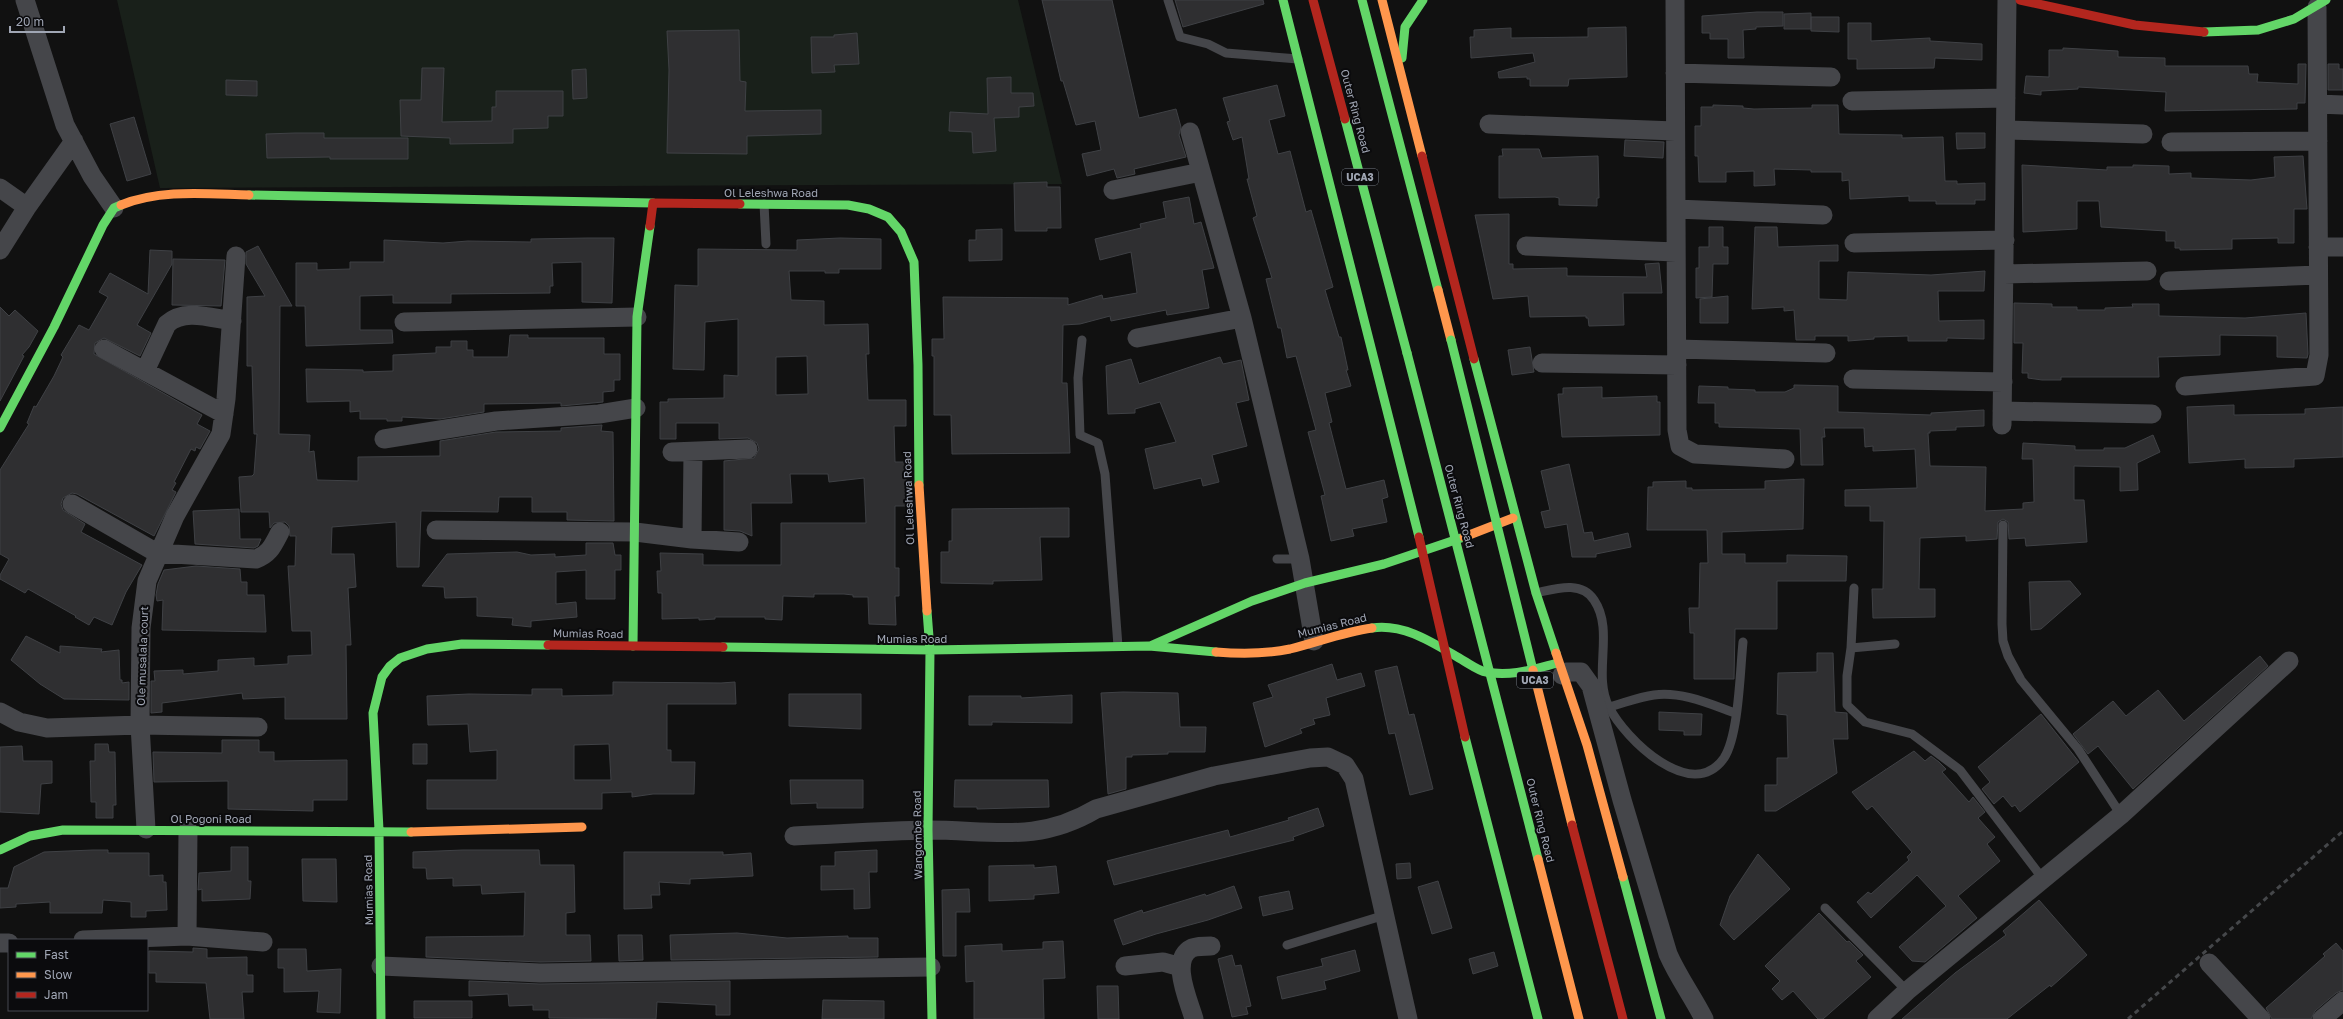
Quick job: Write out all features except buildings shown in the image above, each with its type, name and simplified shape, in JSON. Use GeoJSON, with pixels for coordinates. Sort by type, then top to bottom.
{"type":"FeatureCollection","features":[{"type":"Feature","properties":{"kind":"main road","name":"UCA3"},"geometry":{"type":"LineString","coordinates":[[1283,0],[1299,58],[1423,551],[1473,770],[1538,1019]]}},
{"type":"Feature","properties":{"kind":"main road","name":"Outer Ring Road"},"geometry":{"type":"LineString","coordinates":[[1313,0],[1496,692],[1579,1019]]}},
{"type":"Feature","properties":{"kind":"main road","name":"UCA3"},"geometry":{"type":"LineString","coordinates":[[1362,0],[1451,340],[1562,786],[1623,1019]]}},
{"type":"Feature","properties":{"kind":"main road","name":"UCA3"},"geometry":{"type":"LineString","coordinates":[[1382,0],[1536,593],[1589,753],[1661,1019]]}},
{"type":"Feature","properties":{"kind":"main road","name":"UCA3"},"geometry":{"type":"LineString","coordinates":[[1402,79],[1403,35],[1405,27],[1423,0]]}},
{"type":"Feature","properties":{"kind":"main road"},"geometry":{"type":"LineString","coordinates":[[2020,0],[2166,30],[2196,33],[2230,33],[2284,23],[2322,4]]}},
{"type":"Feature","properties":{"kind":"main road","name":"Ol Leleshwa Road"},"geometry":{"type":"LineString","coordinates":[[114,208],[139,198],[184,194],[653,203],[848,205],[869,209],[888,217],[901,232],[914,262],[918,365],[919,513],[930,650]]}},
{"type":"Feature","properties":{"kind":"main road"},"geometry":{"type":"LineString","coordinates":[[633,646],[637,317],[653,203]]}},
{"type":"Feature","properties":{"kind":"main road"},"geometry":{"type":"LineString","coordinates":[[0,428],[114,208]]}},
{"type":"Feature","properties":{"kind":"main road","name":"Mumias Road"},"geometry":{"type":"LineString","coordinates":[[1149,646],[1252,601],[1305,583],[1384,564],[1488,529],[1516,517]]}},
{"type":"Feature","properties":{"kind":"main road","name":"Mumias Road"},"geometry":{"type":"LineString","coordinates":[[382,1019],[379,830],[373,713],[379,684],[389,667],[400,657],[413,650],[462,644],[930,650],[1149,646],[1242,654],[1289,649],[1368,627],[1384,626],[1404,630],[1422,637],[1484,672],[1509,675],[1530,671],[1563,675]]}},
{"type":"Feature","properties":{"kind":"main road","name":"Wangombe Road"},"geometry":{"type":"LineString","coordinates":[[930,650],[928,830],[932,1019]]}},
{"type":"Feature","properties":{"kind":"main road","name":"Ol Pogoni Road"},"geometry":{"type":"LineString","coordinates":[[0,850],[30,836],[64,830],[379,830],[426,832],[582,827]]}},
{"type":"Feature","properties":{"kind":"street"},"geometry":{"type":"LineString","coordinates":[[25,0],[65,125],[92,176],[114,208]]}},
{"type":"Feature","properties":{"kind":"street"},"geometry":{"type":"LineString","coordinates":[[1675,0],[1677,430],[1680,446],[1695,454],[1785,459]]}},
{"type":"Feature","properties":{"kind":"street"},"geometry":{"type":"LineString","coordinates":[[2007,0],[2002,418],[2152,414]]}},
{"type":"Feature","properties":{"kind":"street"},"geometry":{"type":"LineString","coordinates":[[2185,386],[2315,376],[2319,355],[2318,104],[2322,4]]}},
{"type":"Feature","properties":{"kind":"street"},"geometry":{"type":"LineString","coordinates":[[1675,73],[1831,77]]}},
{"type":"Feature","properties":{"kind":"street"},"geometry":{"type":"LineString","coordinates":[[1852,101],[2006,98]]}},
{"type":"Feature","properties":{"kind":"street"},"geometry":{"type":"LineString","coordinates":[[2318,104],[2343,105]]}},
{"type":"Feature","properties":{"kind":"street"},"geometry":{"type":"LineString","coordinates":[[1489,124],[1675,131]]}},
{"type":"Feature","properties":{"kind":"street"},"geometry":{"type":"LineString","coordinates":[[2006,130],[2143,134]]}},
{"type":"Feature","properties":{"kind":"street"},"geometry":{"type":"LineString","coordinates":[[1190,132],[1242,318],[1300,560],[1314,641]]}},
{"type":"Feature","properties":{"kind":"street"},"geometry":{"type":"LineString","coordinates":[[0,250],[26,207],[74,142]]}},
{"type":"Feature","properties":{"kind":"street"},"geometry":{"type":"LineString","coordinates":[[2171,142],[2318,142]]}},
{"type":"Feature","properties":{"kind":"street"},"geometry":{"type":"LineString","coordinates":[[1113,190],[1201,172]]}},
{"type":"Feature","properties":{"kind":"street"},"geometry":{"type":"LineString","coordinates":[[0,188],[26,207]]}},
{"type":"Feature","properties":{"kind":"street"},"geometry":{"type":"LineString","coordinates":[[1676,209],[1824,215]]}},
{"type":"Feature","properties":{"kind":"street"},"geometry":{"type":"LineString","coordinates":[[1854,243],[2005,240]]}},
{"type":"Feature","properties":{"kind":"street"},"geometry":{"type":"LineString","coordinates":[[1526,246],[1676,252]]}},
{"type":"Feature","properties":{"kind":"street"},"geometry":{"type":"LineString","coordinates":[[2318,247],[2343,247]]}},
{"type":"Feature","properties":{"kind":"street","name":"Ole musalala court"},"geometry":{"type":"LineString","coordinates":[[146,829],[140,725],[144,603],[147,581],[157,553],[199,472],[221,434],[232,321],[236,256]]}},
{"type":"Feature","properties":{"kind":"street"},"geometry":{"type":"LineString","coordinates":[[2004,274],[2147,271]]}},
{"type":"Feature","properties":{"kind":"street"},"geometry":{"type":"LineString","coordinates":[[2169,281],[2318,275]]}},
{"type":"Feature","properties":{"kind":"street"},"geometry":{"type":"LineString","coordinates":[[144,371],[167,324],[173,319],[184,315],[198,315],[232,321]]}},
{"type":"Feature","properties":{"kind":"street"},"geometry":{"type":"LineString","coordinates":[[404,322],[637,317]]}},
{"type":"Feature","properties":{"kind":"street"},"geometry":{"type":"LineString","coordinates":[[1137,338],[1242,318]]}},
{"type":"Feature","properties":{"kind":"street"},"geometry":{"type":"LineString","coordinates":[[104,349],[224,414]]}},
{"type":"Feature","properties":{"kind":"street"},"geometry":{"type":"LineString","coordinates":[[1542,363],[1677,357],[1826,353]]}},
{"type":"Feature","properties":{"kind":"street"},"geometry":{"type":"LineString","coordinates":[[1853,379],[2003,382]]}},
{"type":"Feature","properties":{"kind":"street"},"geometry":{"type":"LineString","coordinates":[[384,439],[496,421],[599,414],[636,408]]}},
{"type":"Feature","properties":{"kind":"street"},"geometry":{"type":"LineString","coordinates":[[672,452],[748,449]]}},
{"type":"Feature","properties":{"kind":"street"},"geometry":{"type":"LineString","coordinates":[[692,539],[694,452]]}},
{"type":"Feature","properties":{"kind":"street"},"geometry":{"type":"LineString","coordinates":[[72,504],[157,553],[256,560],[265,556],[271,550],[280,532]]}},
{"type":"Feature","properties":{"kind":"street"},"geometry":{"type":"LineString","coordinates":[[436,530],[635,532],[692,539],[738,542]]}},
{"type":"Feature","properties":{"kind":"street"},"geometry":{"type":"LineString","coordinates":[[1877,1019],[1907,991],[2121,815],[2289,661]]}},
{"type":"Feature","properties":{"kind":"street"},"geometry":{"type":"LineString","coordinates":[[1563,675],[1566,672],[1581,672],[1591,686],[1622,800],[1668,954],[1678,976],[1695,1000],[1704,1019]]}},
{"type":"Feature","properties":{"kind":"street"},"geometry":{"type":"LineString","coordinates":[[0,712],[19,722],[47,728],[140,725],[258,727]]}},
{"type":"Feature","properties":{"kind":"street"},"geometry":{"type":"LineString","coordinates":[[794,836],[928,830],[1024,834],[1046,830],[1080,819],[1096,809],[1214,776],[1310,758],[1328,757],[1345,765],[1354,779],[1408,1019]]}},
{"type":"Feature","properties":{"kind":"street"},"geometry":{"type":"LineString","coordinates":[[187,936],[188,830]]}},
{"type":"Feature","properties":{"kind":"street"},"geometry":{"type":"LineString","coordinates":[[109,939],[187,936],[263,942]]}},
{"type":"Feature","properties":{"kind":"street"},"geometry":{"type":"LineString","coordinates":[[1194,1019],[1180,961],[1184,954],[1193,948],[1211,946]]}},
{"type":"Feature","properties":{"kind":"street"},"geometry":{"type":"LineString","coordinates":[[1125,966],[1163,962],[1181,967]]}},
{"type":"Feature","properties":{"kind":"street"},"geometry":{"type":"LineString","coordinates":[[2209,963],[2262,1019]]}},
{"type":"Feature","properties":{"kind":"street"},"geometry":{"type":"LineString","coordinates":[[382,966],[540,973],[931,967]]}},
{"type":"Feature","properties":{"kind":"street"},"geometry":{"type":"LineString","coordinates":[[2322,1019],[2343,1001]]}},
{"type":"Feature","properties":{"kind":"lane"},"geometry":{"type":"LineString","coordinates":[[1168,0],[1180,37],[1208,44],[1226,53],[1251,56],[1299,58]]}},
{"type":"Feature","properties":{"kind":"lane"},"geometry":{"type":"LineString","coordinates":[[764,204],[766,244]]}},
{"type":"Feature","properties":{"kind":"lane"},"geometry":{"type":"LineString","coordinates":[[1082,340],[1078,378],[1080,435],[1098,443],[1105,474],[1118,647]]}},
{"type":"Feature","properties":{"kind":"lane"},"geometry":{"type":"LineString","coordinates":[[1488,529],[1504,524],[1521,536]]}},
{"type":"Feature","properties":{"kind":"lane"},"geometry":{"type":"LineString","coordinates":[[2003,525],[2002,624],[2003,641],[2008,656],[2021,680],[2078,749],[2121,815]]}},
{"type":"Feature","properties":{"kind":"lane"},"geometry":{"type":"LineString","coordinates":[[1277,559],[1300,560]]}},
{"type":"Feature","properties":{"kind":"lane"},"geometry":{"type":"LineString","coordinates":[[1536,593],[1567,587],[1582,589],[1594,599],[1602,617],[1602,678],[1609,707],[1637,744],[1672,770],[1690,774],[1712,770],[1724,757],[1732,738],[1743,642]]}},
{"type":"Feature","properties":{"kind":"lane"},"geometry":{"type":"LineString","coordinates":[[1854,588],[1851,648],[1847,676],[1847,705],[1865,722],[1912,734],[1960,770],[2043,879]]}},
{"type":"Feature","properties":{"kind":"lane"},"geometry":{"type":"LineString","coordinates":[[1851,648],[1895,644]]}},
{"type":"Feature","properties":{"kind":"lane"},"geometry":{"type":"LineString","coordinates":[[1609,707],[1655,695],[1677,696],[1703,701],[1736,713]]}},
{"type":"Feature","properties":{"kind":"lane"},"geometry":{"type":"LineString","coordinates":[[1825,908],[1907,991]]}},
{"type":"Feature","properties":{"kind":"lane"},"geometry":{"type":"LineString","coordinates":[[1287,945],[1385,915]]}},
{"type":"Feature","properties":{"kind":"shaded area"},"geometry":{"type":"Polygon","coordinates":[[[117,0],[1018,0],[1062,184],[160,188],[117,0]]]}},
{"type":"Feature","properties":{"kind":"railway"},"geometry":{"type":"LineString","coordinates":[[2128,1019],[2343,831]]}},
{"type":"Feature","properties":{"kind":"traffic: fast"},"geometry":{"type":"LineString","coordinates":[[1283,0],[1419,537]]}},
{"type":"Feature","properties":{"kind":"traffic: fast"},"geometry":{"type":"LineString","coordinates":[[1362,0],[1438,290]]}},
{"type":"Feature","properties":{"kind":"traffic: fast"},"geometry":{"type":"LineString","coordinates":[[1402,58],[1405,27],[1423,0]]}},
{"type":"Feature","properties":{"kind":"traffic: fast"},"geometry":{"type":"LineString","coordinates":[[2204,32],[2258,30],[2294,19],[2326,0]]}},
{"type":"Feature","properties":{"kind":"traffic: fast"},"geometry":{"type":"LineString","coordinates":[[1345,119],[1407,353]]}},
{"type":"Feature","properties":{"kind":"traffic: fast"},"geometry":{"type":"LineString","coordinates":[[249,195],[653,203]]}},
{"type":"Feature","properties":{"kind":"traffic: fast"},"geometry":{"type":"LineString","coordinates":[[740,204],[848,205],[869,209],[888,217],[901,232],[914,262],[918,365],[919,485]]}},
{"type":"Feature","properties":{"kind":"traffic: fast"},"geometry":{"type":"LineString","coordinates":[[0,428],[54,327],[103,225],[114,208],[121,205]]}},
{"type":"Feature","properties":{"kind":"traffic: fast"},"geometry":{"type":"LineString","coordinates":[[633,646],[637,317],[650,226]]}},
{"type":"Feature","properties":{"kind":"traffic: fast"},"geometry":{"type":"LineString","coordinates":[[1451,340],[1533,670]]}},
{"type":"Feature","properties":{"kind":"traffic: fast"},"geometry":{"type":"LineString","coordinates":[[1407,353],[1538,859]]}},
{"type":"Feature","properties":{"kind":"traffic: fast"},"geometry":{"type":"LineString","coordinates":[[1474,359],[1536,593],[1556,653]]}},
{"type":"Feature","properties":{"kind":"traffic: fast"},"geometry":{"type":"LineString","coordinates":[[1150,646],[1252,601],[1305,583],[1384,564],[1464,537]]}},
{"type":"Feature","properties":{"kind":"traffic: fast"},"geometry":{"type":"LineString","coordinates":[[927,611],[930,650],[928,830],[932,1019]]}},
{"type":"Feature","properties":{"kind":"traffic: fast"},"geometry":{"type":"LineString","coordinates":[[1372,628],[1385,627],[1409,632],[1432,642],[1475,668],[1486,672],[1504,674],[1513,673],[1558,663]]}},
{"type":"Feature","properties":{"kind":"traffic: fast"},"geometry":{"type":"LineString","coordinates":[[381,1019],[379,830],[373,713],[382,677],[390,666],[400,658],[427,649],[462,644],[548,645]]}},
{"type":"Feature","properties":{"kind":"traffic: fast"},"geometry":{"type":"LineString","coordinates":[[723,647],[930,650],[1149,646],[1216,652]]}},
{"type":"Feature","properties":{"kind":"traffic: fast"},"geometry":{"type":"LineString","coordinates":[[1465,737],[1538,1019]]}},
{"type":"Feature","properties":{"kind":"traffic: fast"},"geometry":{"type":"LineString","coordinates":[[0,850],[30,836],[63,830],[411,832]]}},
{"type":"Feature","properties":{"kind":"traffic: fast"},"geometry":{"type":"LineString","coordinates":[[1623,877],[1661,1019]]}},
{"type":"Feature","properties":{"kind":"traffic: slow"},"geometry":{"type":"LineString","coordinates":[[1382,0],[1422,156]]}},
{"type":"Feature","properties":{"kind":"traffic: slow"},"geometry":{"type":"LineString","coordinates":[[121,205],[136,200],[168,195],[249,195]]}},
{"type":"Feature","properties":{"kind":"traffic: slow"},"geometry":{"type":"LineString","coordinates":[[1438,290],[1451,340]]}},
{"type":"Feature","properties":{"kind":"traffic: slow"},"geometry":{"type":"LineString","coordinates":[[919,485],[927,611]]}},
{"type":"Feature","properties":{"kind":"traffic: slow"},"geometry":{"type":"LineString","coordinates":[[1464,537],[1513,518]]}},
{"type":"Feature","properties":{"kind":"traffic: slow"},"geometry":{"type":"LineString","coordinates":[[1216,652],[1253,653],[1281,651],[1351,632],[1372,628]]}},
{"type":"Feature","properties":{"kind":"traffic: slow"},"geometry":{"type":"LineString","coordinates":[[1556,653],[1587,745],[1623,877]]}},
{"type":"Feature","properties":{"kind":"traffic: slow"},"geometry":{"type":"LineString","coordinates":[[1533,670],[1572,825]]}},
{"type":"Feature","properties":{"kind":"traffic: slow"},"geometry":{"type":"LineString","coordinates":[[411,832],[582,827]]}},
{"type":"Feature","properties":{"kind":"traffic: slow"},"geometry":{"type":"LineString","coordinates":[[1538,859],[1579,1019]]}},
{"type":"Feature","properties":{"kind":"traffic: jam"},"geometry":{"type":"LineString","coordinates":[[1313,0],[1345,119]]}},
{"type":"Feature","properties":{"kind":"traffic: jam"},"geometry":{"type":"LineString","coordinates":[[2020,0],[2135,25],[2204,32]]}},
{"type":"Feature","properties":{"kind":"traffic: jam"},"geometry":{"type":"LineString","coordinates":[[1422,156],[1474,359]]}},
{"type":"Feature","properties":{"kind":"traffic: jam"},"geometry":{"type":"LineString","coordinates":[[650,226],[653,203],[740,204]]}},
{"type":"Feature","properties":{"kind":"traffic: jam"},"geometry":{"type":"LineString","coordinates":[[1419,537],[1465,737]]}},
{"type":"Feature","properties":{"kind":"traffic: jam"},"geometry":{"type":"LineString","coordinates":[[548,645],[723,647]]}},
{"type":"Feature","properties":{"kind":"traffic: jam"},"geometry":{"type":"LineString","coordinates":[[1572,825],[1623,1019]]}}]}
